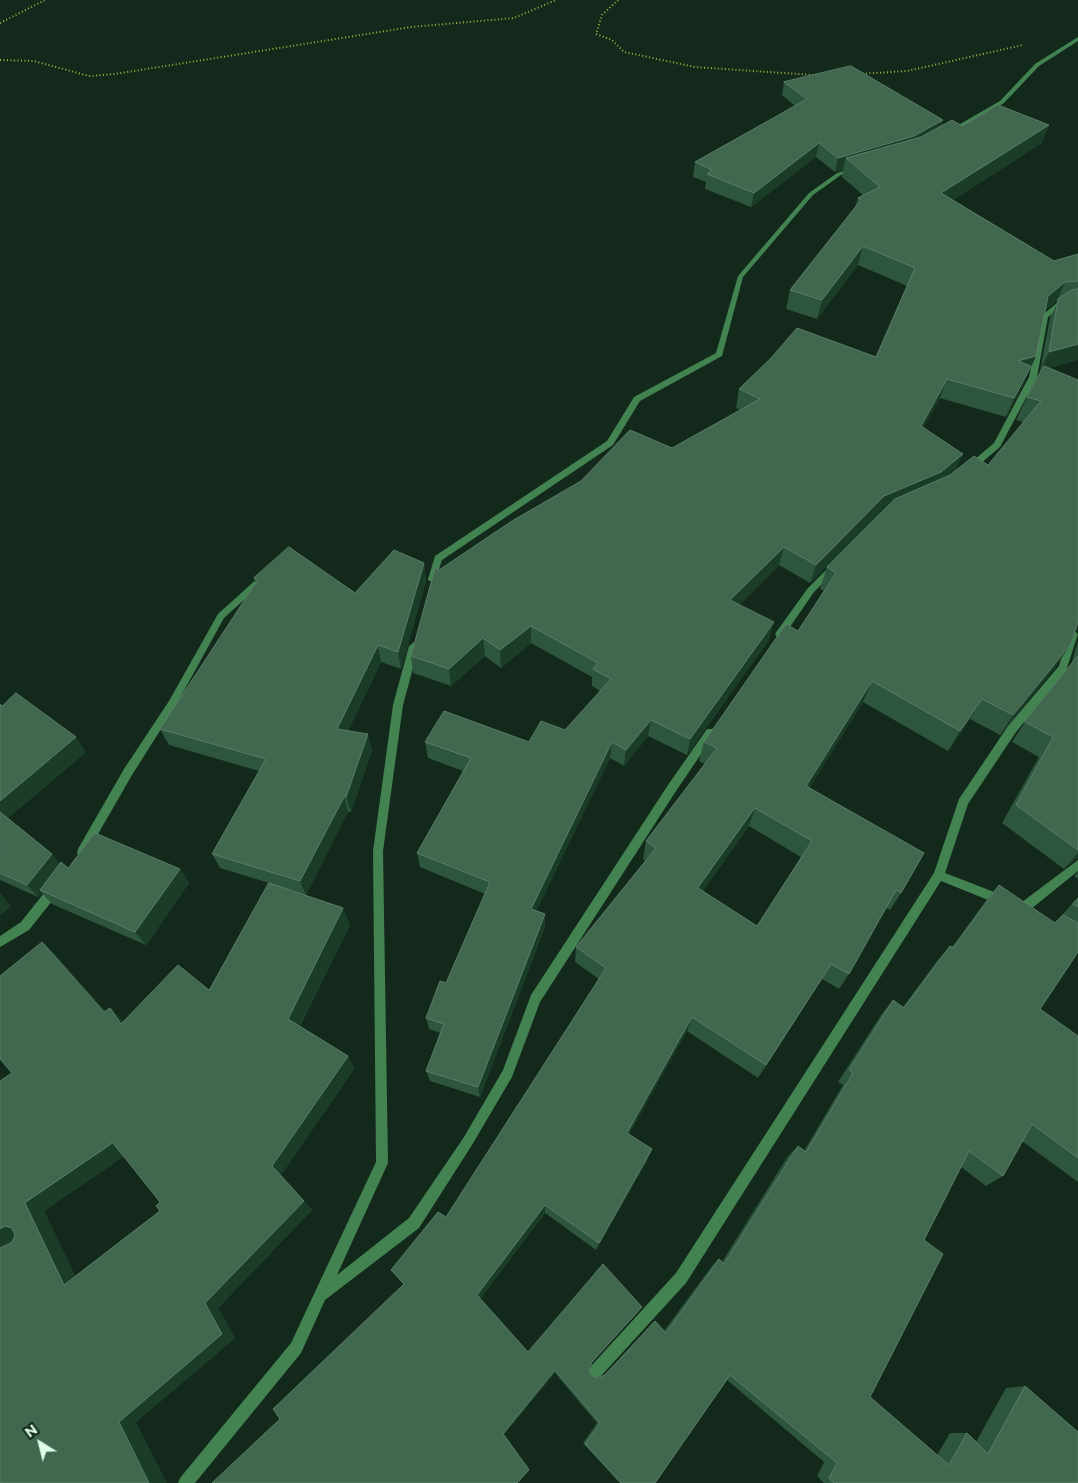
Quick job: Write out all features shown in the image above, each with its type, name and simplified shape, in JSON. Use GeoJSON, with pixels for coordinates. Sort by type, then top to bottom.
{"type":"FeatureCollection","features":[{"type":"Feature","properties":{"kind":"street"},"geometry":{"type":"LineString","coordinates":[[938,139],[1002,102],[1037,65],[1078,39]]}},
{"type":"Feature","properties":{"kind":"street"},"geometry":{"type":"LineString","coordinates":[[430,586],[438,558],[610,443],[637,399],[719,354],[740,277],[811,194],[838,174],[866,166]]}},
{"type":"Feature","properties":{"kind":"street"},"geometry":{"type":"LineString","coordinates":[[959,476],[997,445],[1033,378],[1045,316],[1060,305],[1078,303]]}},
{"type":"Feature","properties":{"kind":"street"},"geometry":{"type":"LineString","coordinates":[[772,645],[811,590],[843,557]]}},
{"type":"Feature","properties":{"kind":"street"},"geometry":{"type":"LineString","coordinates":[[79,858],[128,772],[172,704],[221,616],[271,570]]}},
{"type":"Feature","properties":{"kind":"street"},"geometry":{"type":"LineString","coordinates":[[596,1371],[681,1278],[939,875],[963,802],[1012,729],[1063,668],[1077,622]]}},
{"type":"Feature","properties":{"kind":"street"},"geometry":{"type":"LineString","coordinates":[[186,1483],[296,1348],[382,1163],[378,851],[398,705],[418,632]]}},
{"type":"Feature","properties":{"kind":"street"},"geometry":{"type":"LineString","coordinates":[[321,1295],[414,1223],[468,1142],[508,1073],[535,999],[672,788],[717,724]]}},
{"type":"Feature","properties":{"kind":"street"},"geometry":{"type":"LineString","coordinates":[[939,875],[1026,911],[1078,865]]}},
{"type":"Feature","properties":{"kind":"street"},"geometry":{"type":"LineString","coordinates":[[0,942],[25,926],[61,881]]}},
{"type":"Feature","properties":{"kind":"path"},"geometry":{"type":"LineString","coordinates":[[0,23],[45,0]]}},
{"type":"Feature","properties":{"kind":"path"},"geometry":{"type":"LineString","coordinates":[[0,60],[34,61],[89,76],[116,74],[411,27],[514,18],[556,0]]}},
{"type":"Feature","properties":{"kind":"path"},"geometry":{"type":"LineString","coordinates":[[618,0],[602,16],[596,34],[612,40],[624,52],[695,67],[820,75]]}},
{"type":"Feature","properties":{"kind":"path"},"geometry":{"type":"LineString","coordinates":[[858,74],[907,71],[1042,40],[1055,42],[1061,50]]}},
{"type":"Feature","properties":{"kind":"building"},"geometry":{"type":"Polygon","coordinates":[[[851,66],[943,120],[914,136],[838,158],[819,143],[754,193],[707,174],[712,170],[695,162],[807,99],[784,82],[851,66]]]}},
{"type":"Feature","properties":{"kind":"building"},"geometry":{"type":"Polygon","coordinates":[[[998,105],[1049,125],[941,193],[1054,261],[1078,254],[1078,281],[1065,282],[1048,296],[1036,356],[1018,361],[1031,366],[1014,398],[947,379],[921,426],[963,454],[941,472],[884,496],[816,565],[784,547],[730,600],[774,622],[690,739],[651,720],[626,750],[612,742],[531,909],[545,914],[478,1087],[426,1071],[444,1024],[426,1018],[440,981],[446,983],[490,882],[417,853],[471,758],[425,742],[444,711],[529,742],[541,721],[565,730],[611,679],[593,669],[598,663],[531,626],[500,650],[483,638],[449,669],[411,656],[435,568],[439,570],[512,521],[581,481],[630,430],[672,448],[760,399],[739,389],[772,357],[797,328],[876,357],[915,268],[863,246],[822,300],[790,290],[861,200],[858,198],[880,187],[846,158],[921,137],[952,120],[962,126],[998,105]]]}},
{"type":"Feature","properties":{"kind":"building"},"geometry":{"type":"Polygon","coordinates":[[[1078,289],[1078,344],[1049,352],[1058,299],[1072,290],[1078,289]]]}},
{"type":"Feature","properties":{"kind":"building"},"geometry":{"type":"Polygon","coordinates":[[[1044,366],[1078,380],[1078,622],[1071,644],[1013,715],[982,699],[960,731],[872,681],[806,786],[924,853],[901,893],[896,890],[849,974],[831,964],[766,1065],[692,1017],[627,1133],[652,1149],[599,1243],[545,1205],[477,1295],[528,1352],[603,1264],[642,1307],[592,1362],[589,1369],[592,1376],[598,1378],[605,1375],[655,1321],[666,1333],[719,1259],[724,1264],[798,1146],[806,1152],[853,1073],[849,1070],[893,1000],[904,1008],[950,946],[953,948],[999,885],[1055,923],[1063,915],[1078,923],[1078,952],[1040,1009],[1078,1036],[1078,1158],[1032,1124],[1003,1176],[969,1151],[924,1240],[943,1254],[870,1397],[949,1465],[967,1433],[988,1454],[1025,1386],[1078,1432],[1078,1483],[834,1483],[829,1478],[837,1463],[730,1375],[655,1483],[621,1483],[585,1444],[600,1423],[555,1370],[503,1434],[529,1470],[517,1483],[212,1483],[280,1419],[273,1409],[404,1284],[391,1270],[438,1212],[446,1217],[606,968],[576,947],[656,848],[646,841],[717,748],[704,742],[786,624],[798,631],[836,573],[827,567],[895,499],[950,475],[974,456],[988,465],[1041,401],[1027,397],[1044,366]],[[755,808],[698,888],[757,926],[812,841],[755,808]]]}},
{"type":"Feature","properties":{"kind":"building"},"geometry":{"type":"Polygon","coordinates":[[[289,547],[355,593],[394,550],[424,563],[398,652],[378,645],[337,729],[368,734],[346,797],[344,797],[300,881],[212,854],[266,759],[160,729],[257,581],[254,578],[289,547]]]}},
{"type":"Feature","properties":{"kind":"building"},"geometry":{"type":"Polygon","coordinates":[[[1078,656],[1078,850],[1016,805],[1053,737],[1025,722],[1078,656]]]}},
{"type":"Feature","properties":{"kind":"building"},"geometry":{"type":"Polygon","coordinates":[[[16,693],[76,737],[0,801],[0,704],[2,706],[16,693]]]}},
{"type":"Feature","properties":{"kind":"building"},"geometry":{"type":"Polygon","coordinates":[[[0,812],[52,854],[27,885],[0,873],[0,812]]]}},
{"type":"Feature","properties":{"kind":"building"},"geometry":{"type":"Polygon","coordinates":[[[95,833],[180,869],[135,932],[40,890],[61,862],[68,868],[95,833]]]}},
{"type":"Feature","properties":{"kind":"building"},"geometry":{"type":"Polygon","coordinates":[[[269,883],[343,908],[288,1019],[348,1056],[272,1166],[304,1201],[205,1303],[222,1334],[119,1422],[149,1483],[0,1483],[0,1248],[12,1242],[15,1235],[12,1228],[5,1226],[0,1229],[0,1081],[12,1073],[0,1059],[0,976],[42,942],[104,1012],[110,1008],[121,1024],[178,965],[209,990],[269,883]],[[113,1143],[25,1203],[64,1285],[160,1211],[156,1206],[160,1202],[113,1143]]]}},
{"type":"Feature","properties":{"kind":"building"},"geometry":{"type":"Polygon","coordinates":[[[1078,899],[1078,907],[1073,904],[1078,899]]]}}]}
